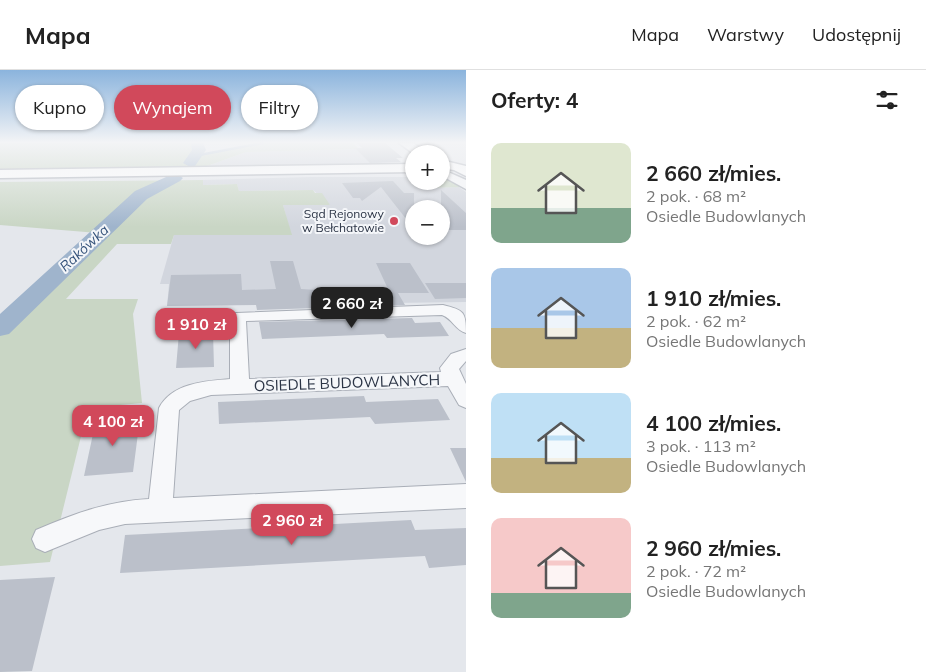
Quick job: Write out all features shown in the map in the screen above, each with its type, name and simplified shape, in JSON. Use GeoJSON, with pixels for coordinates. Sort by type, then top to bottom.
{"type":"FeatureCollection","features":[{"type":"Feature","properties":{"kind":"main road"},"geometry":{"type":"LineString","coordinates":[[0,174],[295,171]]}},
{"type":"Feature","properties":{"kind":"street"},"geometry":{"type":"LineString","coordinates":[[218,317],[443,310],[455,314],[466,328]]}},
{"type":"Feature","properties":{"kind":"street","name":"OSIEDLE BUDOWLANYCH"},"geometry":{"type":"LineString","coordinates":[[238,316],[240,386]]}},
{"type":"Feature","properties":{"kind":"street"},"geometry":{"type":"LineString","coordinates":[[466,355],[458,358],[449,368],[453,379],[466,400]]}},
{"type":"Feature","properties":{"kind":"street","name":"OSIEDLE BUDOWLANYCH"},"geometry":{"type":"LineString","coordinates":[[160,510],[169,408],[180,397],[196,390],[240,386],[453,379]]}},
{"type":"Feature","properties":{"kind":"street"},"geometry":{"type":"LineString","coordinates":[[45,539],[99,518],[124,512],[466,496]]}},
{"type":"Feature","properties":{"kind":"shaded area"},"geometry":{"type":"Polygon","coordinates":[[[405,177],[405,190],[450,190],[450,187],[459,187],[466,192],[466,302],[167,306],[169,284],[160,284],[174,235],[291,235],[283,205],[330,205],[313,190],[239,191],[237,184],[203,185],[203,180],[405,177]]]}},
{"type":"Feature","properties":{"kind":"green space"},"geometry":{"type":"Polygon","coordinates":[[[203,180],[203,185],[237,184],[239,191],[313,190],[315,193],[322,193],[330,205],[283,205],[292,235],[174,235],[171,244],[117,244],[66,299],[138,299],[133,314],[142,403],[88,408],[50,562],[0,566],[0,324],[98,233],[0,225],[0,182],[203,180]]]}},
{"type":"Feature","properties":{"kind":"green space"},"geometry":{"type":"Polygon","coordinates":[[[450,180],[452,180],[463,187],[450,187],[450,180]]]}},
{"type":"Feature","properties":{"kind":"building"},"geometry":{"type":"Polygon","coordinates":[[[393,181],[404,193],[414,193],[414,200],[405,200],[405,218],[381,187],[362,201],[360,198],[353,198],[342,183],[393,181]]]}},
{"type":"Feature","properties":{"kind":"building"},"geometry":{"type":"Polygon","coordinates":[[[441,190],[466,213],[466,230],[450,230],[450,200],[441,200],[441,190]]]}},
{"type":"Feature","properties":{"kind":"building"},"geometry":{"type":"Polygon","coordinates":[[[270,261],[293,261],[301,289],[317,290],[388,289],[376,263],[410,263],[429,293],[398,293],[405,305],[257,310],[256,305],[167,306],[171,275],[241,274],[242,290],[276,289],[270,261]]]}},
{"type":"Feature","properties":{"kind":"building"},"geometry":{"type":"Polygon","coordinates":[[[425,283],[466,283],[466,298],[435,299],[425,283]]]}},
{"type":"Feature","properties":{"kind":"building"},"geometry":{"type":"Polygon","coordinates":[[[412,318],[415,323],[440,322],[449,336],[387,338],[384,334],[262,339],[259,322],[412,318]]]}},
{"type":"Feature","properties":{"kind":"building"},"geometry":{"type":"Polygon","coordinates":[[[213,332],[214,367],[176,368],[179,333],[213,332]]]}},
{"type":"Feature","properties":{"kind":"building"},"geometry":{"type":"Polygon","coordinates":[[[364,396],[366,402],[438,399],[450,420],[375,424],[370,417],[219,424],[218,402],[364,396]]]}},
{"type":"Feature","properties":{"kind":"building"},"geometry":{"type":"Polygon","coordinates":[[[140,418],[133,472],[84,476],[96,420],[140,418]]]}},
{"type":"Feature","properties":{"kind":"building"},"geometry":{"type":"Polygon","coordinates":[[[450,448],[466,448],[466,482],[450,448]]]}},
{"type":"Feature","properties":{"kind":"building"},"geometry":{"type":"Polygon","coordinates":[[[411,520],[415,530],[466,528],[466,565],[429,568],[425,556],[120,573],[125,535],[411,520]]]}},
{"type":"Feature","properties":{"kind":"building"},"geometry":{"type":"Polygon","coordinates":[[[55,577],[32,671],[0,672],[0,580],[55,577]]]}},
{"type":"Feature","properties":{"kind":"waterway","name":"Rakówka"},"geometry":{"type":"LineString","coordinates":[[0,328],[141,195],[175,178]]}},
{"type":"Feature","properties":{"kind":"place","name":"Sąd Rejonowy w Bełchatowie"},"geometry":{"type":"Point","coordinates":[394,221]}}]}
